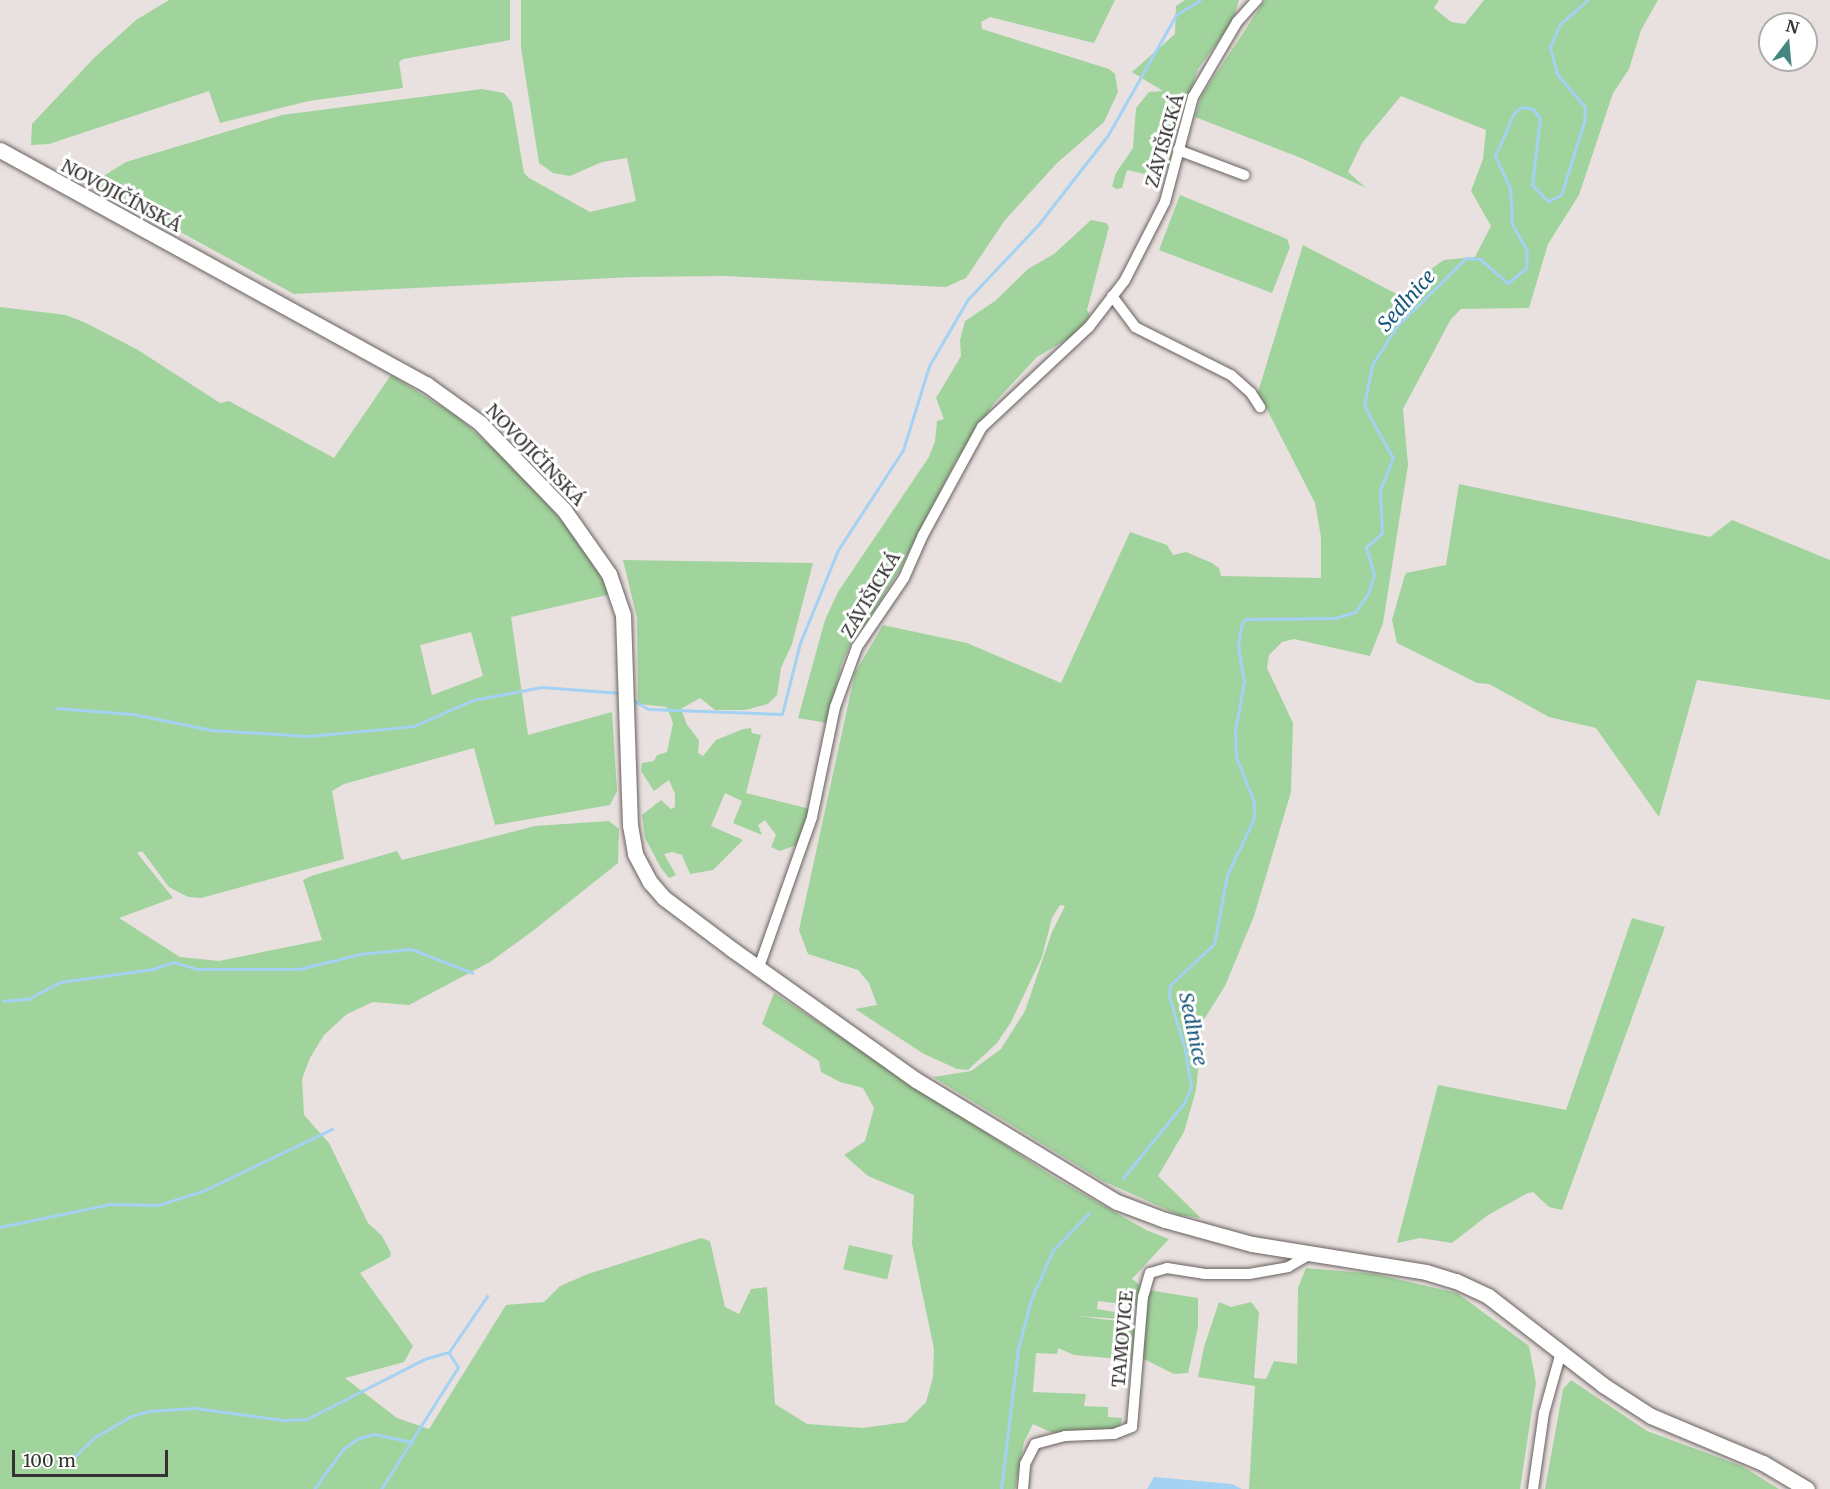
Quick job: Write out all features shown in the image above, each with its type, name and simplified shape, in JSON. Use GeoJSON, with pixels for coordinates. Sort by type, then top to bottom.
{"type":"FeatureCollection","features":[{"type":"Feature","properties":{"kind":"street","name":"ZÁVIŠICKÁ"},"geometry":{"type":"LineString","coordinates":[[759,968],[813,817],[835,707],[857,647],[904,578],[923,535],[982,427],[1089,327],[1112,296],[1165,202],[1193,96],[1237,22],[1257,0]]}},
{"type":"Feature","properties":{"kind":"street","name":"NOVOJIČÍNSKÁ"},"geometry":{"type":"LineString","coordinates":[[0,150],[426,384],[480,423],[519,461],[584,536],[617,593],[624,638],[631,836],[639,863],[664,898],[916,1080],[1098,1192],[1165,1220],[1309,1255],[1407,1268],[1456,1281],[1488,1296],[1652,1416],[1763,1463],[1807,1489]]}},
{"type":"Feature","properties":{"kind":"street"},"geometry":{"type":"LineString","coordinates":[[1178,150],[1244,175]]}},
{"type":"Feature","properties":{"kind":"street"},"geometry":{"type":"LineString","coordinates":[[1112,296],[1135,327],[1231,375],[1251,393],[1260,407]]}},
{"type":"Feature","properties":{"kind":"street","name":"TAMOVICE"},"geometry":{"type":"LineString","coordinates":[[1023,1489],[1025,1464],[1035,1444],[1065,1436],[1114,1434],[1132,1427],[1143,1297],[1150,1273],[1167,1268],[1204,1274],[1249,1274],[1288,1267],[1309,1255]]}},
{"type":"Feature","properties":{"kind":"street"},"geometry":{"type":"LineString","coordinates":[[1533,1489],[1544,1413],[1562,1352]]}},
{"type":"Feature","properties":{"kind":"green space"},"geometry":{"type":"Polygon","coordinates":[[[169,0],[510,0],[510,40],[403,59],[399,62],[403,88],[309,101],[220,123],[209,91],[49,144],[31,145],[32,124],[94,58],[136,20],[169,0]]]}},
{"type":"Feature","properties":{"kind":"green space"},"geometry":{"type":"Polygon","coordinates":[[[521,0],[1115,0],[1094,43],[990,17],[981,22],[982,29],[1109,69],[1115,74],[1118,92],[1104,122],[1056,164],[1005,220],[966,278],[946,287],[726,276],[634,277],[294,294],[96,186],[105,175],[126,162],[282,115],[482,89],[504,93],[512,103],[524,173],[529,178],[590,212],[636,201],[627,158],[602,162],[570,176],[553,173],[539,163],[521,48],[521,0]]]}},
{"type":"Feature","properties":{"kind":"green space"},"geometry":{"type":"Polygon","coordinates":[[[1185,0],[1239,0],[1233,21],[1198,69],[1186,104],[1180,101],[1183,108],[1168,168],[1145,174],[1127,170],[1122,188],[1116,189],[1112,186],[1116,173],[1133,148],[1136,108],[1149,92],[1163,91],[1132,72],[1175,34],[1176,6],[1185,0]]]}},
{"type":"Feature","properties":{"kind":"green space"},"geometry":{"type":"Polygon","coordinates":[[[1265,0],[1439,0],[1434,8],[1451,22],[1465,24],[1484,0],[1658,0],[1641,30],[1629,69],[1613,93],[1579,195],[1548,244],[1529,308],[1461,309],[1451,319],[1403,409],[1408,465],[1383,623],[1370,656],[1294,639],[1282,642],[1269,655],[1267,668],[1293,723],[1291,792],[1254,916],[1225,986],[1203,1021],[1196,1090],[1184,1132],[1158,1176],[1201,1218],[1179,1215],[1103,1181],[933,1077],[971,1071],[1001,1049],[1025,1011],[1052,932],[1065,906],[1060,905],[1052,918],[1042,957],[1011,1022],[997,1043],[968,1070],[957,1069],[924,1054],[855,1009],[877,1005],[869,983],[858,970],[808,954],[799,930],[855,673],[883,625],[967,643],[1061,683],[1130,532],[1167,545],[1173,555],[1186,552],[1212,563],[1219,568],[1221,576],[1321,578],[1321,537],[1315,503],[1258,392],[1303,245],[1410,301],[1425,273],[1444,260],[1475,257],[1491,226],[1471,191],[1483,159],[1486,130],[1401,96],[1362,143],[1348,172],[1366,188],[1301,158],[1195,117],[1202,95],[1265,0]]]}},
{"type":"Feature","properties":{"kind":"green space"},"geometry":{"type":"Polygon","coordinates":[[[1180,195],[1287,239],[1290,247],[1272,293],[1159,250],[1180,195]]]}},
{"type":"Feature","properties":{"kind":"green space"},"geometry":{"type":"Polygon","coordinates":[[[1091,220],[1106,223],[1109,227],[1087,310],[1090,315],[1078,333],[1037,357],[994,403],[957,459],[899,571],[864,627],[858,627],[842,663],[827,723],[798,718],[825,620],[838,592],[929,457],[935,441],[937,421],[944,419],[936,398],[961,356],[960,340],[965,321],[995,301],[1028,269],[1054,254],[1091,220]]]}},
{"type":"Feature","properties":{"kind":"green space"},"geometry":{"type":"Polygon","coordinates":[[[0,307],[66,315],[86,323],[138,350],[220,403],[229,401],[334,458],[391,375],[455,415],[516,468],[586,549],[608,590],[607,595],[511,617],[528,735],[612,712],[617,791],[610,805],[495,825],[474,748],[344,784],[332,791],[344,859],[201,898],[188,897],[169,887],[142,851],[137,853],[173,898],[119,918],[180,957],[219,961],[322,940],[303,880],[311,876],[397,851],[402,860],[535,826],[609,821],[619,829],[618,863],[534,930],[490,962],[409,1005],[373,1002],[347,1014],[324,1035],[310,1058],[302,1079],[304,1115],[329,1143],[368,1223],[382,1236],[391,1253],[390,1257],[360,1273],[413,1346],[404,1362],[345,1378],[397,1418],[429,1429],[506,1305],[544,1302],[560,1286],[588,1274],[701,1238],[710,1241],[725,1307],[739,1314],[751,1289],[767,1287],[775,1404],[807,1424],[863,1428],[906,1422],[926,1402],[933,1377],[934,1349],[912,1244],[914,1195],[868,1176],[844,1155],[865,1141],[874,1108],[863,1088],[840,1082],[821,1072],[819,1061],[762,1024],[774,993],[1052,1176],[1146,1230],[1169,1239],[1132,1279],[1140,1285],[1138,1306],[1098,1301],[1097,1309],[1132,1315],[1135,1320],[1078,1316],[1132,1323],[1135,1330],[1132,1360],[1074,1355],[1058,1348],[1057,1354],[1036,1353],[1033,1392],[1086,1394],[1084,1406],[1108,1407],[1108,1417],[1122,1418],[1119,1430],[1053,1433],[1033,1424],[1024,1442],[1015,1489],[0,1489],[0,307]],[[471,632],[420,645],[432,695],[483,676],[471,632]]]}},
{"type":"Feature","properties":{"kind":"green space"},"geometry":{"type":"Polygon","coordinates":[[[1459,484],[1710,537],[1732,520],[1830,560],[1830,700],[1697,680],[1659,817],[1596,728],[1549,717],[1489,684],[1477,683],[1397,643],[1392,620],[1406,573],[1446,565],[1459,484]]]}},
{"type":"Feature","properties":{"kind":"green space"},"geometry":{"type":"Polygon","coordinates":[[[623,560],[813,563],[792,644],[781,668],[777,695],[768,704],[745,710],[715,710],[700,698],[681,709],[687,725],[699,740],[698,753],[703,756],[716,740],[743,729],[751,728],[752,733],[761,735],[746,793],[810,809],[799,844],[780,851],[771,847],[776,835],[765,820],[758,825],[762,835],[733,823],[742,801],[725,793],[711,826],[743,840],[713,870],[690,874],[682,855],[672,852],[664,854],[676,875],[669,878],[661,868],[645,838],[642,815],[661,800],[671,809],[675,807],[675,794],[669,780],[654,791],[641,771],[642,763],[654,761],[657,755],[667,752],[673,723],[667,707],[638,704],[637,618],[623,560]]]}},
{"type":"Feature","properties":{"kind":"green space"},"geometry":{"type":"Polygon","coordinates":[[[1632,918],[1665,927],[1562,1210],[1549,1207],[1533,1192],[1528,1193],[1488,1215],[1452,1243],[1420,1238],[1397,1243],[1438,1085],[1566,1110],[1632,918]]]}},
{"type":"Feature","properties":{"kind":"green space"},"geometry":{"type":"Polygon","coordinates":[[[849,1245],[893,1255],[887,1279],[843,1269],[849,1245]]]}},
{"type":"Feature","properties":{"kind":"green space"},"geometry":{"type":"Polygon","coordinates":[[[1306,1268],[1375,1274],[1457,1293],[1529,1346],[1536,1383],[1520,1489],[1249,1489],[1255,1386],[1198,1377],[1204,1347],[1219,1302],[1231,1307],[1251,1302],[1259,1312],[1254,1378],[1266,1379],[1274,1361],[1297,1364],[1298,1288],[1306,1268]]]}},
{"type":"Feature","properties":{"kind":"green space"},"geometry":{"type":"Polygon","coordinates":[[[1148,1290],[1198,1298],[1198,1327],[1188,1373],[1174,1374],[1142,1358],[1148,1290]]]}},
{"type":"Feature","properties":{"kind":"green space"},"geometry":{"type":"Polygon","coordinates":[[[1571,1380],[1647,1431],[1742,1466],[1779,1489],[1545,1489],[1563,1389],[1571,1380]]]}},
{"type":"Feature","properties":{"kind":"water"},"geometry":{"type":"Polygon","coordinates":[[[1154,1477],[1232,1484],[1242,1489],[1147,1489],[1154,1477]]]}},
{"type":"Feature","properties":{"kind":"waterway"},"geometry":{"type":"LineString","coordinates":[[631,699],[648,709],[782,714],[800,643],[838,550],[903,450],[929,366],[968,299],[1038,225],[1108,135],[1176,15],[1200,0]]}},
{"type":"Feature","properties":{"kind":"waterway","name":"Sedlnice"},"geometry":{"type":"LineString","coordinates":[[1123,1178],[1184,1103],[1191,1087],[1185,1050],[1169,996],[1170,985],[1214,944],[1227,875],[1254,818],[1254,802],[1236,757],[1235,731],[1244,681],[1238,646],[1241,626],[1245,619],[1335,618],[1355,612],[1368,594],[1374,574],[1366,547],[1382,533],[1380,490],[1393,458],[1364,406],[1372,365],[1396,327],[1466,258],[1480,259],[1508,283],[1526,268],[1527,251],[1512,224],[1510,188],[1495,156],[1514,113],[1521,107],[1533,109],[1540,118],[1532,185],[1548,201],[1561,195],[1584,122],[1585,107],[1557,74],[1550,47],[1560,24],[1588,0]]}},
{"type":"Feature","properties":{"kind":"waterway"},"geometry":{"type":"LineString","coordinates":[[56,708],[133,714],[211,730],[309,736],[414,726],[473,700],[542,687],[621,693]]}},
{"type":"Feature","properties":{"kind":"waterway"},"geometry":{"type":"LineString","coordinates":[[3,1001],[28,999],[60,982],[153,969],[173,962],[197,969],[299,969],[360,954],[411,949],[473,973]]}},
{"type":"Feature","properties":{"kind":"waterway"},"geometry":{"type":"LineString","coordinates":[[0,1227],[110,1204],[158,1205],[205,1190],[332,1129]]}},
{"type":"Feature","properties":{"kind":"waterway","name":"Sedlnice"},"geometry":{"type":"LineString","coordinates":[[1001,1489],[1018,1349],[1031,1299],[1053,1250],[1089,1213]]}},
{"type":"Feature","properties":{"kind":"waterway"},"geometry":{"type":"LineString","coordinates":[[72,1459],[95,1437],[129,1417],[148,1411],[195,1408],[283,1420],[307,1419],[424,1359],[449,1352],[487,1296]]}},
{"type":"Feature","properties":{"kind":"waterway"},"geometry":{"type":"LineString","coordinates":[[381,1489],[458,1367],[449,1353]]}},
{"type":"Feature","properties":{"kind":"waterway"},"geometry":{"type":"LineString","coordinates":[[314,1489],[343,1449],[359,1438],[374,1434],[412,1442]]}}]}
